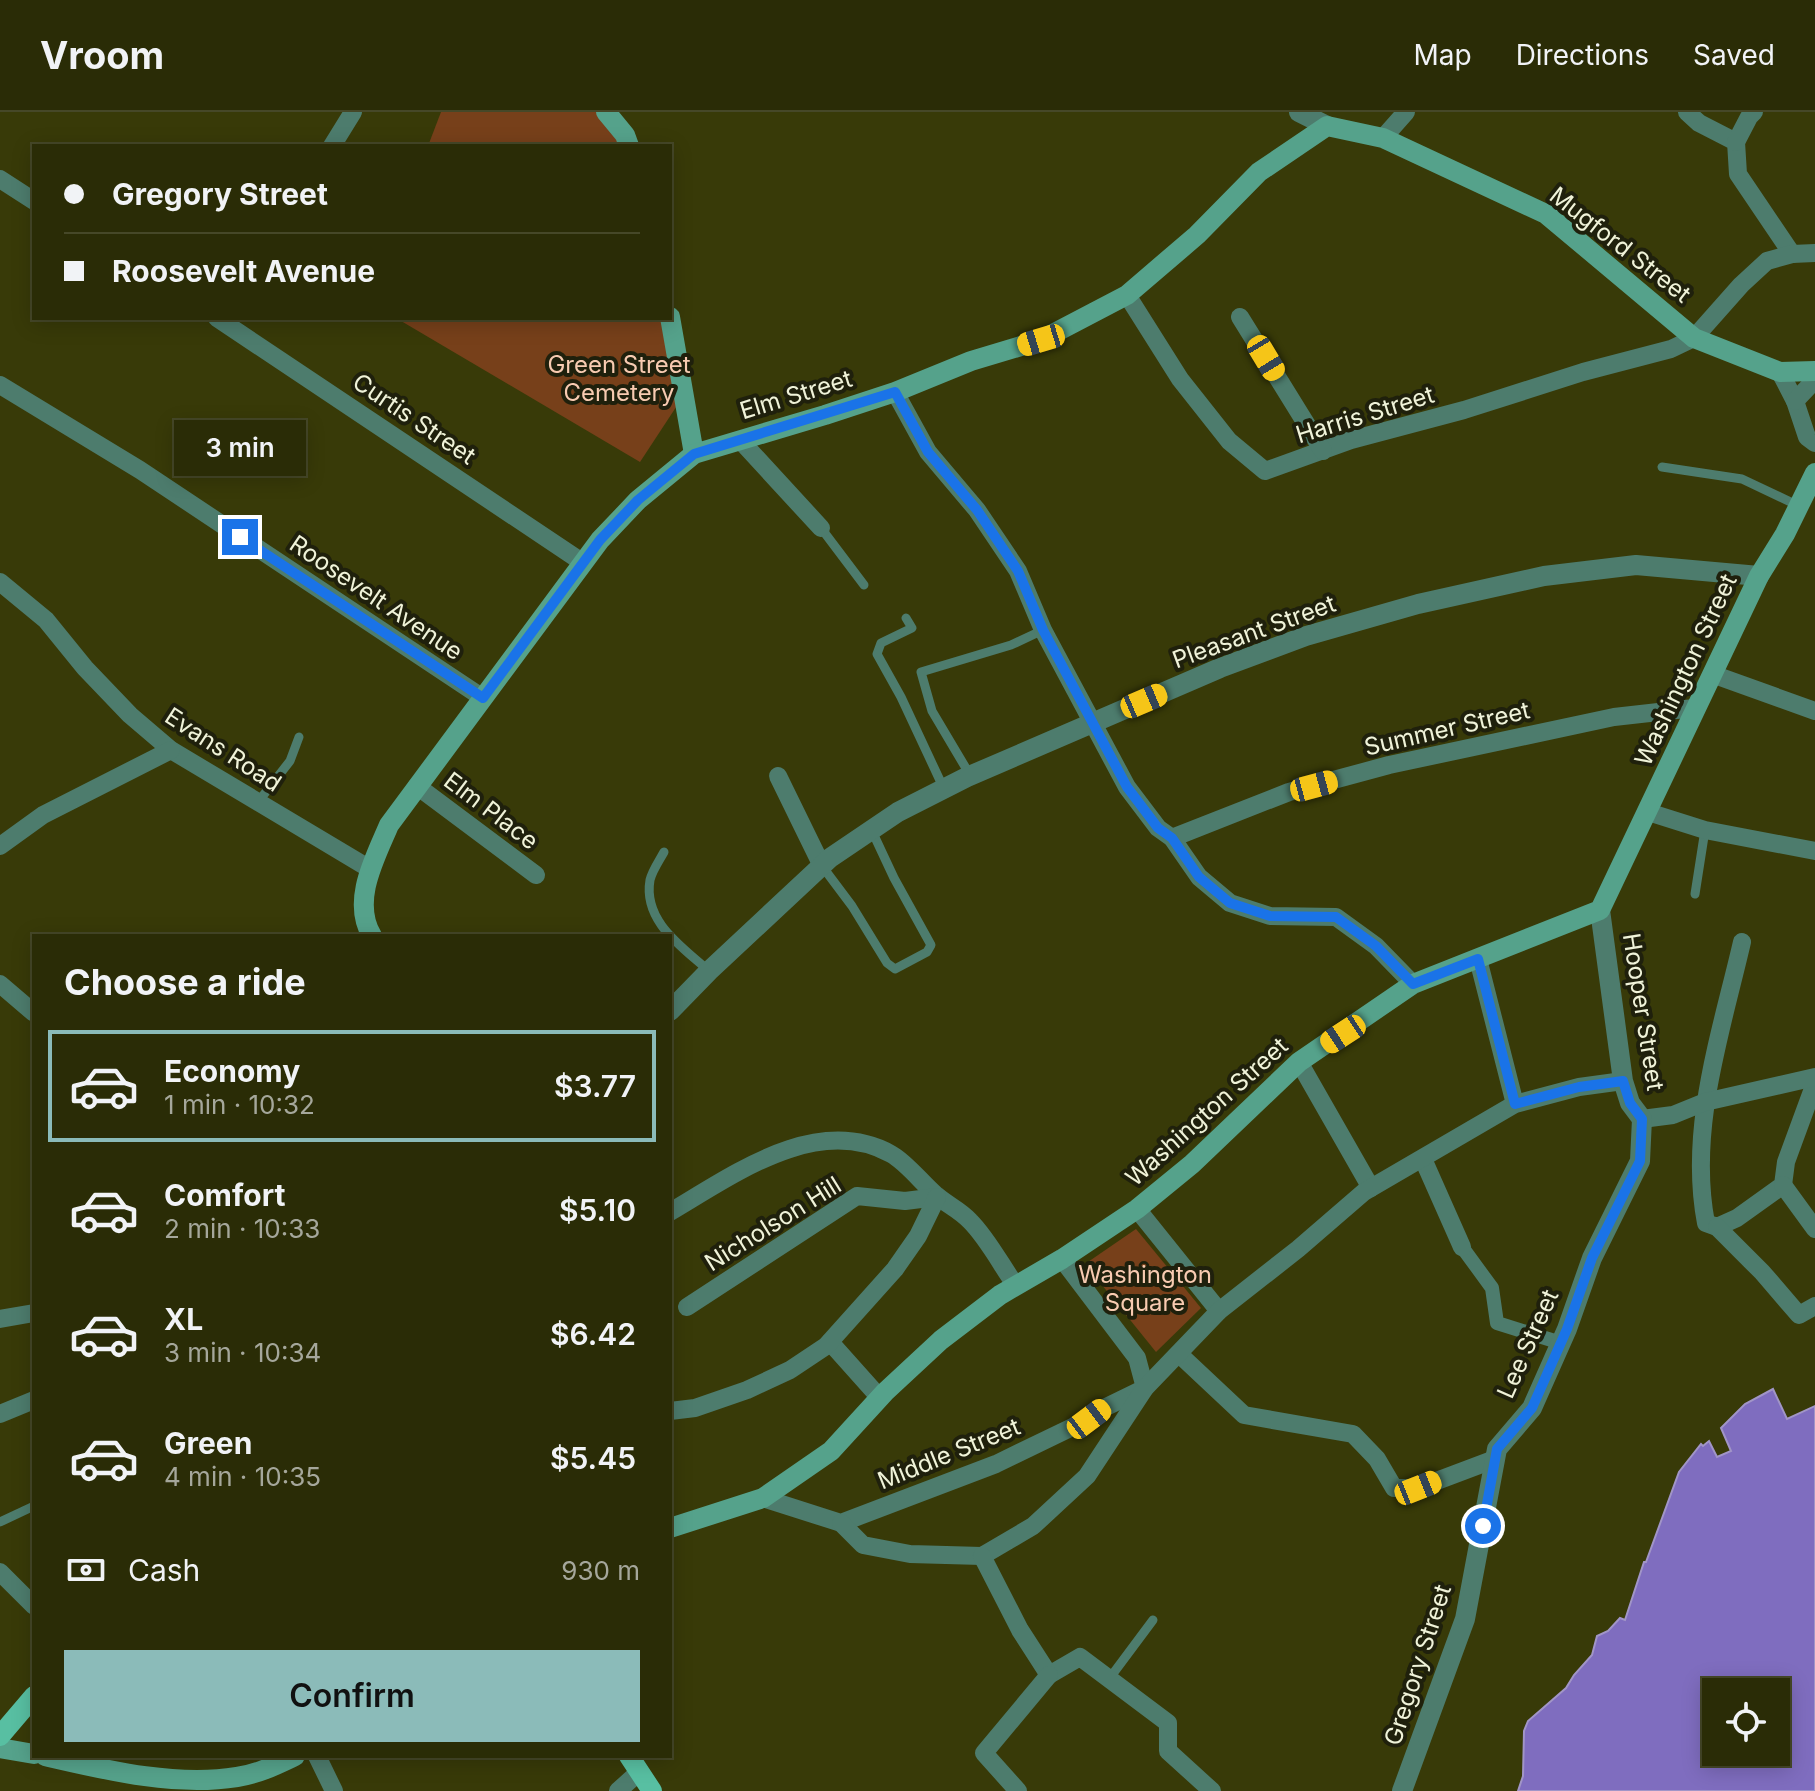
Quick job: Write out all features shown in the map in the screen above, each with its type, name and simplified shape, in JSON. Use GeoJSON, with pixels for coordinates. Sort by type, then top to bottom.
{"type":"FeatureCollection","features":[{"type":"Feature","properties":{"kind":"main road"},"geometry":{"type":"LineString","coordinates":[[606,112],[625,135],[628,144]]}},
{"type":"Feature","properties":{"kind":"main road"},"geometry":{"type":"LineString","coordinates":[[1327,126],[1383,138]]}},
{"type":"Feature","properties":{"kind":"main road","name":"Elm Street"},"geometry":{"type":"LineString","coordinates":[[364,933],[364,903],[370,869],[389,825],[582,562],[638,500],[694,454],[895,392],[971,361],[1041,340],[1127,295],[1197,235],[1259,172],[1327,126]]}},
{"type":"Feature","properties":{"kind":"main road","name":"Mugford Street"},"geometry":{"type":"LineString","coordinates":[[1383,138],[1546,214],[1694,338],[1780,372]]}},
{"type":"Feature","properties":{"kind":"main road"},"geometry":{"type":"LineString","coordinates":[[671,320],[694,454]]}},
{"type":"Feature","properties":{"kind":"main road"},"geometry":{"type":"LineString","coordinates":[[1780,372],[1815,371]]}},
{"type":"Feature","properties":{"kind":"main road","name":"Washington Street"},"geometry":{"type":"LineString","coordinates":[[672,1527],[763,1498],[831,1451],[880,1398],[941,1340],[1016,1286],[1137,1209],[1192,1164],[1299,1062],[1413,984],[1600,910],[1694,708],[1759,576],[1815,473]]}},
{"type":"Feature","properties":{"kind":"main road"},"geometry":{"type":"LineString","coordinates":[[0,1736],[32,1698]]}},
{"type":"Feature","properties":{"kind":"main road"},"geometry":{"type":"LineString","coordinates":[[0,1748],[32,1754]]}},
{"type":"Feature","properties":{"kind":"main road"},"geometry":{"type":"LineString","coordinates":[[55,1758],[136,1774],[237,1784],[291,1758]]}},
{"type":"Feature","properties":{"kind":"main road"},"geometry":{"type":"LineString","coordinates":[[634,1764],[652,1791]]}},
{"type":"Feature","properties":{"kind":"street"},"geometry":{"type":"LineString","coordinates":[[333,144],[353,112]]}},
{"type":"Feature","properties":{"kind":"street"},"geometry":{"type":"LineString","coordinates":[[1299,112],[1327,126]]}},
{"type":"Feature","properties":{"kind":"street"},"geometry":{"type":"LineString","coordinates":[[1383,138],[1406,112]]}},
{"type":"Feature","properties":{"kind":"street"},"geometry":{"type":"LineString","coordinates":[[1687,112],[1699,123],[1736,142]]}},
{"type":"Feature","properties":{"kind":"street"},"geometry":{"type":"LineString","coordinates":[[1754,112],[1736,142],[1738,174],[1792,254]]}},
{"type":"Feature","properties":{"kind":"street"},"geometry":{"type":"LineString","coordinates":[[0,179],[32,200]]}},
{"type":"Feature","properties":{"kind":"street"},"geometry":{"type":"LineString","coordinates":[[1694,338],[1767,261],[1792,254],[1815,253]]}},
{"type":"Feature","properties":{"kind":"street","name":"Harris Street"},"geometry":{"type":"LineString","coordinates":[[1127,295],[1180,379],[1229,441],[1265,471],[1351,440],[1671,349],[1694,338]]}},
{"type":"Feature","properties":{"kind":"street"},"geometry":{"type":"LineString","coordinates":[[1240,317],[1323,451]]}},
{"type":"Feature","properties":{"kind":"street","name":"Curtis Street"},"geometry":{"type":"LineString","coordinates":[[220,320],[582,562]]}},
{"type":"Feature","properties":{"kind":"street"},"geometry":{"type":"LineString","coordinates":[[1780,372],[1795,401],[1807,437],[1815,443]]}},
{"type":"Feature","properties":{"kind":"street"},"geometry":{"type":"LineString","coordinates":[[1795,401],[1815,380]]}},
{"type":"Feature","properties":{"kind":"street","name":"Roosevelt Avenue"},"geometry":{"type":"LineString","coordinates":[[0,385],[140,470],[483,698]]}},
{"type":"Feature","properties":{"kind":"street"},"geometry":{"type":"LineString","coordinates":[[895,392],[928,452],[977,510],[1018,571],[1043,630],[1127,787],[1158,828],[1172,838],[1199,877],[1230,903],[1270,916],[1336,917],[1376,946],[1413,984]]}},
{"type":"Feature","properties":{"kind":"street"},"geometry":{"type":"LineString","coordinates":[[740,440],[821,528]]}},
{"type":"Feature","properties":{"kind":"street","name":"Pleasant Street"},"geometry":{"type":"LineString","coordinates":[[672,1009],[822,866],[898,812],[970,776],[1220,668],[1306,636],[1418,604],[1544,576],[1636,565],[1759,576]]}},
{"type":"Feature","properties":{"kind":"street","name":"Evans Road"},"geometry":{"type":"LineString","coordinates":[[0,582],[46,620],[85,668],[171,750],[370,869]]}},
{"type":"Feature","properties":{"kind":"street"},"geometry":{"type":"LineString","coordinates":[[1712,674],[1815,711]]}},
{"type":"Feature","properties":{"kind":"street","name":"Summer Street"},"geometry":{"type":"LineString","coordinates":[[1172,838],[1289,792],[1389,765],[1614,717],[1694,708]]}},
{"type":"Feature","properties":{"kind":"street"},"geometry":{"type":"LineString","coordinates":[[0,846],[43,815],[171,750]]}},
{"type":"Feature","properties":{"kind":"street"},"geometry":{"type":"LineString","coordinates":[[778,776],[822,866]]}},
{"type":"Feature","properties":{"kind":"street","name":"Elm Place"},"geometry":{"type":"LineString","coordinates":[[417,786],[536,875]]}},
{"type":"Feature","properties":{"kind":"street"},"geometry":{"type":"LineString","coordinates":[[1648,812],[1705,830],[1815,851]]}},
{"type":"Feature","properties":{"kind":"street","name":"Hooper Street"},"geometry":{"type":"LineString","coordinates":[[1600,910],[1623,1081],[1630,1103],[1642,1119]]}},
{"type":"Feature","properties":{"kind":"street"},"geometry":{"type":"LineString","coordinates":[[1742,942],[1705,1102],[1700,1194],[1711,1225],[1762,1272],[1799,1315],[1815,1306]]}},
{"type":"Feature","properties":{"kind":"street"},"geometry":{"type":"LineString","coordinates":[[1478,959],[1515,1104]]}},
{"type":"Feature","properties":{"kind":"street"},"geometry":{"type":"LineString","coordinates":[[0,984],[32,1011]]}},
{"type":"Feature","properties":{"kind":"street"},"geometry":{"type":"LineString","coordinates":[[1299,1062],[1371,1188]]}},
{"type":"Feature","properties":{"kind":"street"},"geometry":{"type":"LineString","coordinates":[[1642,1119],[1673,1115],[1705,1102],[1815,1080]]}},
{"type":"Feature","properties":{"kind":"street"},"geometry":{"type":"LineString","coordinates":[[1815,1080],[1786,1162],[1783,1185],[1815,1229]]}},
{"type":"Feature","properties":{"kind":"street"},"geometry":{"type":"LineString","coordinates":[[763,1498],[841,1523],[863,1545],[910,1554],[982,1556],[1033,1526],[1087,1476],[1145,1388],[1219,1311],[1371,1188],[1515,1104],[1579,1087],[1623,1081]]}},
{"type":"Feature","properties":{"kind":"street","name":"Lee Street"},"geometry":{"type":"LineString","coordinates":[[1495,1459],[1497,1449],[1532,1408],[1561,1343],[1592,1258],[1640,1161],[1642,1119]]}},
{"type":"Feature","properties":{"kind":"street"},"geometry":{"type":"LineString","coordinates":[[672,1211],[738,1173],[794,1147],[849,1139],[870,1144],[894,1156],[937,1197],[970,1221],[1016,1286]]}},
{"type":"Feature","properties":{"kind":"street"},"geometry":{"type":"LineString","coordinates":[[1423,1159],[1462,1247],[1492,1288],[1497,1323],[1561,1343]]}},
{"type":"Feature","properties":{"kind":"street"},"geometry":{"type":"LineString","coordinates":[[1711,1225],[1737,1218],[1783,1185]]}},
{"type":"Feature","properties":{"kind":"street","name":"Nicholson Hill"},"geometry":{"type":"LineString","coordinates":[[687,1307],[857,1196],[905,1201],[937,1197]]}},
{"type":"Feature","properties":{"kind":"street"},"geometry":{"type":"LineString","coordinates":[[672,1411],[695,1408],[747,1390],[790,1370],[830,1342],[895,1269],[918,1236],[937,1197]]}},
{"type":"Feature","properties":{"kind":"street"},"geometry":{"type":"LineString","coordinates":[[1137,1209],[1219,1311]]}},
{"type":"Feature","properties":{"kind":"street"},"geometry":{"type":"LineString","coordinates":[[1062,1259],[1137,1358],[1145,1388]]}},
{"type":"Feature","properties":{"kind":"street"},"geometry":{"type":"LineString","coordinates":[[0,1319],[32,1313]]}},
{"type":"Feature","properties":{"kind":"street"},"geometry":{"type":"LineString","coordinates":[[830,1342],[880,1398]]}},
{"type":"Feature","properties":{"kind":"street"},"geometry":{"type":"LineString","coordinates":[[1179,1354],[1244,1415],[1353,1434],[1377,1459],[1394,1488],[1418,1488],[1495,1459]]}},
{"type":"Feature","properties":{"kind":"street","name":"Middle Street"},"geometry":{"type":"LineString","coordinates":[[841,1523],[996,1464],[1145,1388]]}},
{"type":"Feature","properties":{"kind":"street"},"geometry":{"type":"LineString","coordinates":[[0,1414],[32,1401]]}},
{"type":"Feature","properties":{"kind":"street","name":"Gregory Street"},"geometry":{"type":"LineString","coordinates":[[1402,1791],[1465,1619],[1495,1459]]}},
{"type":"Feature","properties":{"kind":"street"},"geometry":{"type":"LineString","coordinates":[[982,1556],[1020,1630],[1049,1675]]}},
{"type":"Feature","properties":{"kind":"street"},"geometry":{"type":"LineString","coordinates":[[0,1572],[32,1604]]}},
{"type":"Feature","properties":{"kind":"street"},"geometry":{"type":"LineString","coordinates":[[1018,1791],[984,1753],[1049,1675],[1080,1657],[1168,1723],[1168,1751],[1212,1791]]}},
{"type":"Feature","properties":{"kind":"street"},"geometry":{"type":"LineString","coordinates":[[318,1758],[334,1791]]}},
{"type":"Feature","properties":{"kind":"street"},"geometry":{"type":"LineString","coordinates":[[618,1791],[634,1764]]}},
{"type":"Feature","properties":{"kind":"lane"},"geometry":{"type":"LineString","coordinates":[[1662,467],[1742,479],[1799,506]]}},
{"type":"Feature","properties":{"kind":"lane"},"geometry":{"type":"LineString","coordinates":[[821,528],[864,585]]}},
{"type":"Feature","properties":{"kind":"lane"},"geometry":{"type":"LineString","coordinates":[[906,618],[912,628],[881,643],[877,654],[944,789]]}},
{"type":"Feature","properties":{"kind":"lane"},"geometry":{"type":"LineString","coordinates":[[970,776],[932,711],[921,672],[1011,645],[1043,630]]}},
{"type":"Feature","properties":{"kind":"lane"},"geometry":{"type":"LineString","coordinates":[[258,802],[290,761],[299,737]]}},
{"type":"Feature","properties":{"kind":"lane"},"geometry":{"type":"LineString","coordinates":[[822,866],[852,906],[887,963],[895,969],[927,952],[931,945],[871,830]]}},
{"type":"Feature","properties":{"kind":"lane"},"geometry":{"type":"LineString","coordinates":[[1695,894],[1705,830]]}},
{"type":"Feature","properties":{"kind":"lane"},"geometry":{"type":"LineString","coordinates":[[664,852],[650,878],[651,909],[670,934]]}},
{"type":"Feature","properties":{"kind":"lane"},"geometry":{"type":"LineString","coordinates":[[672,937],[709,971]]}},
{"type":"Feature","properties":{"kind":"lane"},"geometry":{"type":"LineString","coordinates":[[0,1522],[32,1507]]}},
{"type":"Feature","properties":{"kind":"lane"},"geometry":{"type":"LineString","coordinates":[[1109,1679],[1153,1620]]}},
{"type":"Feature","properties":{"kind":"green space"},"geometry":{"type":"Polygon","coordinates":[[[441,112],[603,112],[627,144],[429,144],[441,112]]]}},
{"type":"Feature","properties":{"kind":"green space","name":"Green Street Cemetery"},"geometry":{"type":"Polygon","coordinates":[[[399,320],[670,320],[684,395],[640,462],[399,320]]]}},
{"type":"Feature","properties":{"kind":"green space","name":"Washington Square"},"geometry":{"type":"Polygon","coordinates":[[[1136,1229],[1201,1308],[1156,1352],[1085,1264],[1136,1229]]]}},
{"type":"Feature","properties":{"kind":"shaded area"},"geometry":{"type":"Polygon","coordinates":[[[1773,1389],[1787,1419],[1815,1406],[1815,1791],[1518,1791],[1523,1776],[1524,1731],[1528,1721],[1566,1688],[1592,1655],[1597,1636],[1608,1631],[1620,1618],[1625,1620],[1679,1472],[1701,1444],[1703,1446],[1709,1441],[1717,1457],[1731,1451],[1721,1428],[1745,1404],[1773,1389]]]}},
{"type":"Feature","properties":{"kind":"route"},"geometry":{"type":"LineString","coordinates":[[240,537],[483,698],[600,540],[638,500],[694,454],[895,392],[928,452],[977,510],[1018,571],[1043,630],[1127,787],[1158,828],[1172,838],[1199,877],[1230,903],[1270,916],[1336,917],[1376,946],[1413,984],[1478,959],[1515,1104],[1579,1087],[1623,1081],[1630,1103],[1642,1119],[1640,1161],[1592,1258],[1567,1329],[1532,1408],[1497,1449],[1483,1526]]}}]}
